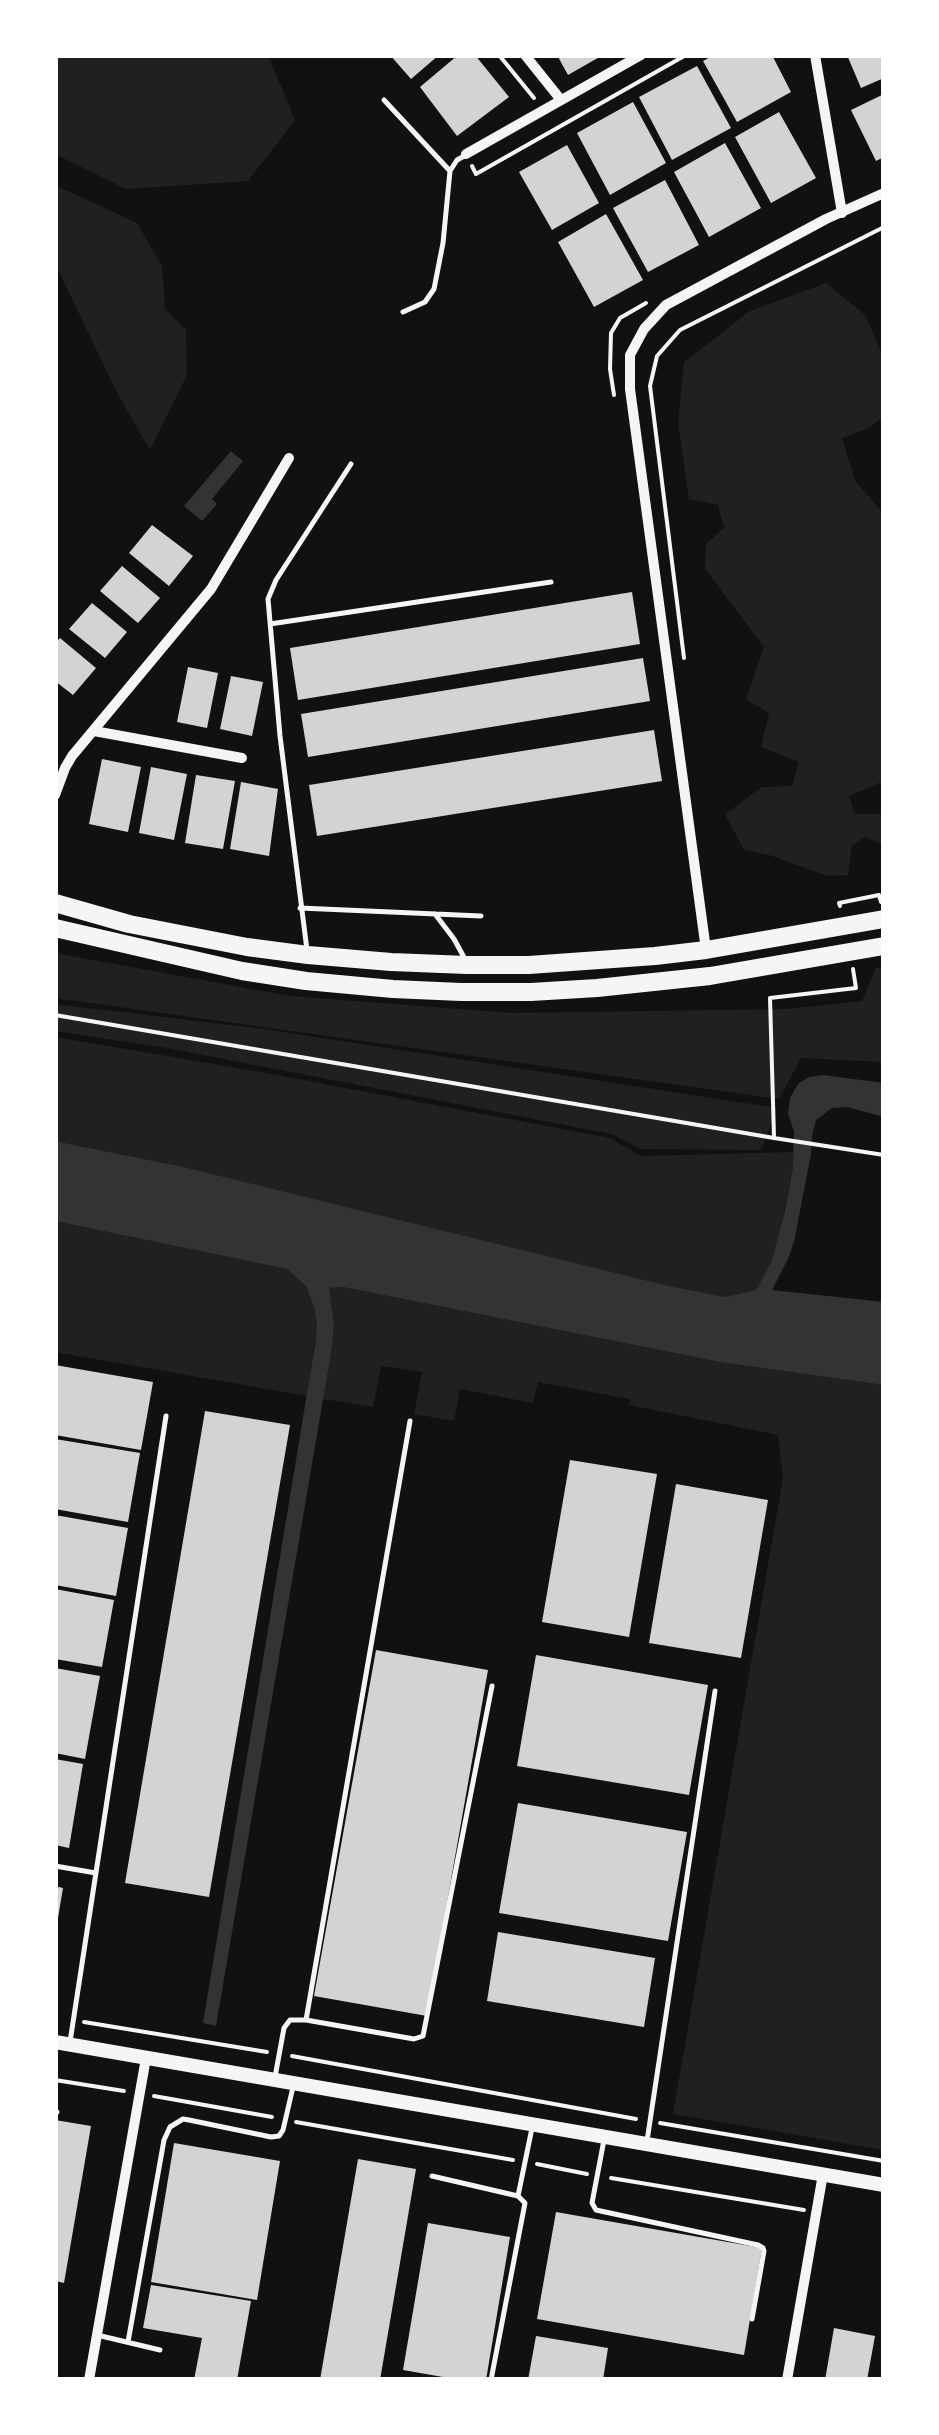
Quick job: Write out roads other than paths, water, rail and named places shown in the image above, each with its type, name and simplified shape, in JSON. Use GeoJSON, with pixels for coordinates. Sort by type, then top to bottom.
{"type":"FeatureCollection","features":[{"type":"Feature","properties":{"kind":"main road"},"geometry":{"type":"LineString","coordinates":[[64,906],[129,924],[308,955],[528,966],[706,950],[884,918]]}},
{"type":"Feature","properties":{"kind":"main road"},"geometry":{"type":"LineString","coordinates":[[55,928],[242,971],[306,981],[461,992],[531,992],[710,976],[884,946]]}},
{"type":"Feature","properties":{"kind":"street"},"geometry":{"type":"LineString","coordinates":[[524,55],[561,100]]}},
{"type":"Feature","properties":{"kind":"street"},"geometry":{"type":"LineString","coordinates":[[466,154],[641,55]]}},
{"type":"Feature","properties":{"kind":"street"},"geometry":{"type":"LineString","coordinates":[[815,55],[842,213]]}},
{"type":"Feature","properties":{"kind":"street"},"geometry":{"type":"LineString","coordinates":[[706,950],[630,389],[630,354],[644,329],[666,305],[884,192]]}},
{"type":"Feature","properties":{"kind":"street"},"geometry":{"type":"LineString","coordinates":[[55,795],[65,768],[84,740],[211,589],[289,458]]}},
{"type":"Feature","properties":{"kind":"street"},"geometry":{"type":"LineString","coordinates":[[94,731],[242,758]]}},
{"type":"Feature","properties":{"kind":"street"},"geometry":{"type":"LineString","coordinates":[[55,891],[64,906]]}},
{"type":"Feature","properties":{"kind":"street"},"geometry":{"type":"LineString","coordinates":[[62,2044],[884,2185]]}},
{"type":"Feature","properties":{"kind":"street"},"geometry":{"type":"LineString","coordinates":[[89,2380],[146,2058]]}},
{"type":"Feature","properties":{"kind":"street"},"geometry":{"type":"LineString","coordinates":[[787,2380],[823,2174]]}},
{"type":"Feature","properties":{"kind":"lane"},"geometry":{"type":"LineString","coordinates":[[384,100],[450,171]]}},
{"type":"Feature","properties":{"kind":"lane"},"geometry":{"type":"LineString","coordinates":[[403,312],[425,302],[434,289],[444,242],[450,171],[466,154]]}},
{"type":"Feature","properties":{"kind":"lane"},"geometry":{"type":"LineString","coordinates":[[308,955],[280,736],[268,599],[276,580],[351,464]]}},
{"type":"Feature","properties":{"kind":"lane"},"geometry":{"type":"LineString","coordinates":[[270,624],[551,582]]}},
{"type":"Feature","properties":{"kind":"lane"},"geometry":{"type":"LineString","coordinates":[[300,908],[481,916]]}},
{"type":"Feature","properties":{"kind":"lane"},"geometry":{"type":"LineString","coordinates":[[435,914],[468,965]]}},
{"type":"Feature","properties":{"kind":"lane"},"geometry":{"type":"LineString","coordinates":[[62,2044],[73,2020],[166,1416]]}},
{"type":"Feature","properties":{"kind":"lane"},"geometry":{"type":"LineString","coordinates":[[306,2020],[410,1420]]}},
{"type":"Feature","properties":{"kind":"lane"},"geometry":{"type":"LineString","coordinates":[[274,2080],[290,2020],[414,2039],[423,2036],[492,1686]]}},
{"type":"Feature","properties":{"kind":"lane"},"geometry":{"type":"LineString","coordinates":[[646,2144],[714,1691]]}},
{"type":"Feature","properties":{"kind":"lane"},"geometry":{"type":"LineString","coordinates":[[55,1866],[96,1873]]}},
{"type":"Feature","properties":{"kind":"lane"},"geometry":{"type":"LineString","coordinates":[[128,2342],[164,2140],[170,2127],[188,2120],[275,2137],[282,2133],[294,2084]]}},
{"type":"Feature","properties":{"kind":"lane"},"geometry":{"type":"LineString","coordinates":[[518,2196],[533,2125]]}},
{"type":"Feature","properties":{"kind":"lane"},"geometry":{"type":"LineString","coordinates":[[605,2137],[592,2203],[600,2212],[763,2248],[752,2319]]}},
{"type":"Feature","properties":{"kind":"lane"},"geometry":{"type":"LineString","coordinates":[[432,2176],[518,2196],[524,2204],[491,2380]]}},
{"type":"Feature","properties":{"kind":"lane"},"geometry":{"type":"LineString","coordinates":[[97,2335],[160,2350]]}}]}
